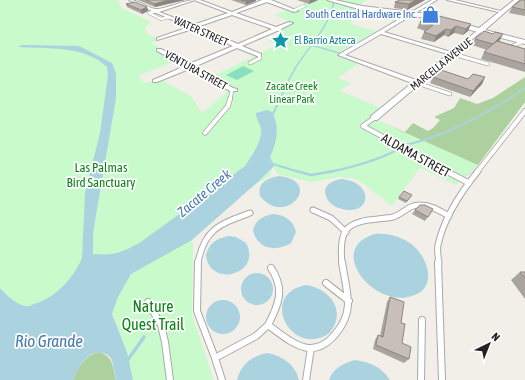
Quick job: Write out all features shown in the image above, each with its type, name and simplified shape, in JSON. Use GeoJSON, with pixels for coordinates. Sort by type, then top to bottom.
{"type":"FeatureCollection","features":[{"type":"Feature","properties":{"kind":"street","name":"WATER STREET"},"geometry":{"type":"LineString","coordinates":[[131,0],[259,55]]}},
{"type":"Feature","properties":{"kind":"street"},"geometry":{"type":"LineString","coordinates":[[156,11],[194,0],[285,32]]}},
{"type":"Feature","properties":{"kind":"street"},"geometry":{"type":"LineString","coordinates":[[159,39],[266,0],[295,11]]}},
{"type":"Feature","properties":{"kind":"street"},"geometry":{"type":"LineString","coordinates":[[329,0],[367,9],[411,14],[524,42]]}},
{"type":"Feature","properties":{"kind":"street"},"geometry":{"type":"LineString","coordinates":[[417,83],[341,55],[435,0]]}},
{"type":"Feature","properties":{"kind":"street"},"geometry":{"type":"LineString","coordinates":[[449,0],[503,12]]}},
{"type":"Feature","properties":{"kind":"street","name":"MARCELLA AVENUE"},"geometry":{"type":"LineString","coordinates":[[374,118],[517,0]]}},
{"type":"Feature","properties":{"kind":"street"},"geometry":{"type":"LineString","coordinates":[[155,81],[291,23]]}},
{"type":"Feature","properties":{"kind":"street"},"geometry":{"type":"LineString","coordinates":[[380,32],[453,54]]}},
{"type":"Feature","properties":{"kind":"street","name":"VENTURA STREET"},"geometry":{"type":"LineString","coordinates":[[159,50],[233,90]]}},
{"type":"Feature","properties":{"kind":"lane"},"geometry":{"type":"LineString","coordinates":[[295,11],[304,6]]}},
{"type":"Feature","properties":{"kind":"lane"},"geometry":{"type":"LineString","coordinates":[[390,17],[400,20]]}},
{"type":"Feature","properties":{"kind":"lane"},"geometry":{"type":"LineString","coordinates":[[513,51],[507,49],[524,42]]}},
{"type":"Feature","properties":{"kind":"lane"},"geometry":{"type":"LineString","coordinates":[[453,54],[488,64]]}},
{"type":"Feature","properties":{"kind":"lane","name":"WATER STREET"},"geometry":{"type":"LineString","coordinates":[[250,63],[260,58],[259,55]]}},
{"type":"Feature","properties":{"kind":"lane"},"geometry":{"type":"LineString","coordinates":[[417,83],[450,94]]}},
{"type":"Feature","properties":{"kind":"lane"},"geometry":{"type":"LineString","coordinates":[[205,133],[228,106],[230,102],[229,94],[233,90]]}},
{"type":"Feature","properties":{"kind":"lane"},"geometry":{"type":"LineString","coordinates":[[442,380],[438,246],[442,228],[468,184],[525,111]]}},
{"type":"Feature","properties":{"kind":"lane","name":"MARCELLA AVENUE"},"geometry":{"type":"LineString","coordinates":[[363,126],[374,118]]}},
{"type":"Feature","properties":{"kind":"lane","name":"ALDAMA STREET"},"geometry":{"type":"LineString","coordinates":[[363,126],[468,184]]}},
{"type":"Feature","properties":{"kind":"lane"},"geometry":{"type":"LineString","coordinates":[[268,325],[300,344],[311,348],[329,340],[336,334],[346,320],[349,301],[341,264],[342,241],[346,232],[355,225],[366,221],[394,217],[409,206],[418,204],[428,206],[449,216]]}},
{"type":"Feature","properties":{"kind":"lane"},"geometry":{"type":"LineString","coordinates":[[313,210],[332,218],[346,232]]}},
{"type":"Feature","properties":{"kind":"lane"},"geometry":{"type":"LineString","coordinates":[[222,380],[197,312],[200,251],[205,239],[215,228],[250,213]]}},
{"type":"Feature","properties":{"kind":"lane"},"geometry":{"type":"LineString","coordinates":[[215,358],[256,336],[268,325],[277,304],[280,286],[278,279],[271,268]]}},
{"type":"Feature","properties":{"kind":"lane"},"geometry":{"type":"LineString","coordinates":[[326,283],[349,301]]}},
{"type":"Feature","properties":{"kind":"lane"},"geometry":{"type":"LineString","coordinates":[[148,302],[161,325],[165,342],[170,380]]}},
{"type":"Feature","properties":{"kind":"lane"},"geometry":{"type":"LineString","coordinates":[[420,380],[422,320]]}},
{"type":"Feature","properties":{"kind":"lane"},"geometry":{"type":"LineString","coordinates":[[306,380],[311,348]]}},
{"type":"Feature","properties":{"kind":"green space","name":"Las Palmas Bird Sanctuary"},"geometry":{"type":"Polygon","coordinates":[[[0,0],[121,0],[118,3],[122,8],[151,22],[145,27],[146,33],[159,40],[151,43],[162,49],[158,51],[175,61],[138,76],[145,83],[162,80],[191,96],[202,113],[228,91],[207,79],[277,45],[268,41],[284,34],[283,33],[285,32],[279,29],[293,23],[274,15],[313,0],[367,0],[359,6],[348,4],[344,5],[363,11],[352,16],[351,24],[376,31],[335,55],[358,64],[338,78],[351,83],[340,91],[381,108],[370,117],[478,165],[456,185],[420,168],[392,206],[360,181],[351,178],[339,177],[311,182],[277,174],[273,166],[270,176],[250,189],[219,214],[192,240],[192,315],[214,380],[133,380],[127,352],[112,314],[118,297],[131,274],[26,307],[14,301],[0,288],[0,0]]]}},
{"type":"Feature","properties":{"kind":"green space"},"geometry":{"type":"Polygon","coordinates":[[[243,66],[254,71],[237,80],[226,75],[243,66]]]}},
{"type":"Feature","properties":{"kind":"green space"},"geometry":{"type":"Polygon","coordinates":[[[525,77],[525,102],[478,165],[464,178],[378,121],[405,132],[413,123],[428,131],[440,120],[434,117],[454,108],[460,98],[477,104],[493,98],[525,77]]]}},
{"type":"Feature","properties":{"kind":"green space"},"geometry":{"type":"Polygon","coordinates":[[[99,352],[110,359],[116,380],[73,380],[83,362],[90,356],[99,352]]]}},
{"type":"Feature","properties":{"kind":"water","name":"Rio Grande"},"geometry":{"type":"Polygon","coordinates":[[[22,45],[79,46],[112,63],[116,74],[116,98],[93,233],[93,254],[113,254],[141,242],[245,166],[260,138],[261,128],[256,113],[267,110],[272,112],[276,123],[276,140],[270,157],[274,166],[192,240],[131,274],[118,297],[112,314],[127,352],[133,380],[116,380],[111,358],[104,353],[97,353],[92,354],[84,360],[73,380],[0,380],[0,288],[17,303],[30,306],[49,297],[62,287],[74,273],[82,258],[85,193],[100,133],[108,75],[107,67],[88,55],[53,48],[18,47],[22,45]]]}},
{"type":"Feature","properties":{"kind":"water"},"geometry":{"type":"Polygon","coordinates":[[[279,176],[292,180],[299,186],[300,193],[296,200],[289,205],[280,207],[270,205],[260,196],[259,191],[264,182],[279,176]]]}},
{"type":"Feature","properties":{"kind":"water"},"geometry":{"type":"Polygon","coordinates":[[[342,179],[353,182],[361,187],[365,193],[363,205],[357,209],[349,210],[339,208],[331,204],[327,198],[325,192],[327,186],[332,182],[342,179]]]}},
{"type":"Feature","properties":{"kind":"water"},"geometry":{"type":"Polygon","coordinates":[[[273,214],[285,217],[291,221],[296,232],[291,243],[280,248],[269,248],[264,246],[255,237],[253,231],[260,219],[273,214]]]}},
{"type":"Feature","properties":{"kind":"water"},"geometry":{"type":"Polygon","coordinates":[[[375,234],[384,234],[406,241],[410,243],[422,256],[426,263],[428,279],[426,286],[420,292],[412,296],[397,298],[383,294],[370,286],[360,275],[354,263],[354,251],[361,241],[375,234]]]}},
{"type":"Feature","properties":{"kind":"water"},"geometry":{"type":"Polygon","coordinates":[[[229,236],[236,237],[246,243],[249,254],[247,263],[242,269],[234,273],[224,274],[216,272],[209,266],[206,255],[211,244],[221,238],[229,236]]]}},
{"type":"Feature","properties":{"kind":"water"},"geometry":{"type":"Polygon","coordinates":[[[254,273],[260,273],[270,280],[273,289],[272,295],[266,302],[260,305],[254,305],[244,298],[241,292],[241,286],[248,276],[254,273]]]}},
{"type":"Feature","properties":{"kind":"water"},"geometry":{"type":"Polygon","coordinates":[[[306,285],[321,290],[327,294],[332,300],[337,313],[332,330],[329,334],[321,338],[307,339],[297,335],[289,328],[284,318],[282,308],[285,298],[293,290],[306,285]]]}},
{"type":"Feature","properties":{"kind":"water"},"geometry":{"type":"Polygon","coordinates":[[[220,300],[226,300],[230,301],[237,307],[240,317],[239,324],[233,331],[226,334],[220,334],[216,333],[209,327],[206,320],[206,314],[207,310],[213,303],[220,300]]]}},
{"type":"Feature","properties":{"kind":"water"},"geometry":{"type":"Polygon","coordinates":[[[267,353],[278,356],[288,362],[295,369],[299,380],[237,380],[244,365],[257,356],[267,353]]]}},
{"type":"Feature","properties":{"kind":"water"},"geometry":{"type":"Polygon","coordinates":[[[355,360],[366,362],[379,368],[390,380],[329,380],[336,369],[355,360]]]}},
{"type":"Feature","properties":{"kind":"building"},"geometry":{"type":"Polygon","coordinates":[[[146,0],[169,0],[154,4],[146,0]]]}},
{"type":"Feature","properties":{"kind":"building"},"geometry":{"type":"Polygon","coordinates":[[[400,0],[416,0],[409,4],[395,2],[400,0]]]}},
{"type":"Feature","properties":{"kind":"building"},"geometry":{"type":"Polygon","coordinates":[[[521,0],[525,0],[525,10],[512,7],[521,0]]]}},
{"type":"Feature","properties":{"kind":"building"},"geometry":{"type":"Polygon","coordinates":[[[135,2],[147,7],[141,10],[126,4],[135,2]]]}},
{"type":"Feature","properties":{"kind":"building"},"geometry":{"type":"Polygon","coordinates":[[[383,12],[389,12],[389,17],[387,18],[377,15],[383,12]]]}},
{"type":"Feature","properties":{"kind":"building"},"geometry":{"type":"Polygon","coordinates":[[[431,14],[471,24],[466,29],[456,26],[451,30],[446,29],[436,36],[424,32],[433,25],[420,22],[431,14]]]}},
{"type":"Feature","properties":{"kind":"building"},"geometry":{"type":"Polygon","coordinates":[[[484,31],[493,34],[495,32],[503,34],[493,44],[475,39],[484,31]]]}},
{"type":"Feature","properties":{"kind":"building"},"geometry":{"type":"Polygon","coordinates":[[[497,41],[525,49],[525,64],[484,52],[497,41]]]}},
{"type":"Feature","properties":{"kind":"building"},"geometry":{"type":"Polygon","coordinates":[[[441,70],[468,79],[473,74],[485,77],[473,91],[433,77],[441,70]]]}},
{"type":"Feature","properties":{"kind":"building"},"geometry":{"type":"Polygon","coordinates":[[[404,191],[412,195],[407,201],[399,197],[404,191]]]}},
{"type":"Feature","properties":{"kind":"building"},"geometry":{"type":"Polygon","coordinates":[[[420,205],[425,205],[433,209],[428,217],[415,210],[420,205]]]}},
{"type":"Feature","properties":{"kind":"building"},"geometry":{"type":"Polygon","coordinates":[[[520,272],[525,272],[525,278],[520,272]]]}},
{"type":"Feature","properties":{"kind":"building"},"geometry":{"type":"Polygon","coordinates":[[[390,297],[404,302],[401,323],[405,324],[402,343],[411,347],[409,359],[376,345],[378,335],[383,337],[390,297]]]}},
{"type":"Feature","properties":{"kind":"waterway","name":"Zacate Creek"},"geometry":{"type":"LineString","coordinates":[[312,45],[329,18],[334,0]]}},
{"type":"Feature","properties":{"kind":"waterway","name":"Zacate Creek"},"geometry":{"type":"LineString","coordinates":[[280,100],[296,67],[312,45]]}},
{"type":"Feature","properties":{"kind":"waterway"},"geometry":{"type":"LineString","coordinates":[[312,45],[339,53]]}},
{"type":"Feature","properties":{"kind":"waterway"},"geometry":{"type":"LineString","coordinates":[[507,100],[525,88]]}},
{"type":"Feature","properties":{"kind":"waterway","name":"Zacate Creek"},"geometry":{"type":"LineString","coordinates":[[272,116],[280,99]]}},
{"type":"Feature","properties":{"kind":"waterway"},"geometry":{"type":"LineString","coordinates":[[405,145],[419,142],[446,132],[509,99]]}},
{"type":"Feature","properties":{"kind":"waterway"},"geometry":{"type":"LineString","coordinates":[[332,171],[365,163],[399,149]]}},
{"type":"Feature","properties":{"kind":"waterway"},"geometry":{"type":"LineString","coordinates":[[270,163],[299,172]]}},
{"type":"Feature","properties":{"kind":"waterway"},"geometry":{"type":"LineString","coordinates":[[296,171],[311,175],[332,171]]}},
{"type":"Feature","properties":{"kind":"waterway"},"geometry":{"type":"LineString","coordinates":[[127,361],[144,337]]}},
{"type":"Feature","properties":{"kind":"place","name":"South Central Hardware Inc."},"geometry":{"type":"Point","coordinates":[430,14]}},
{"type":"Feature","properties":{"kind":"place","name":"El Barrio Azteca"},"geometry":{"type":"Point","coordinates":[281,40]}},
{"type":"Feature","properties":{"kind":"park label","name":"Zacate Creek Linear Park"},"geometry":{"type":"Point","coordinates":[292,92]}},
{"type":"Feature","properties":{"kind":"park label","name":"Nature Quest Trail"},"geometry":{"type":"Point","coordinates":[153,315]}}]}
